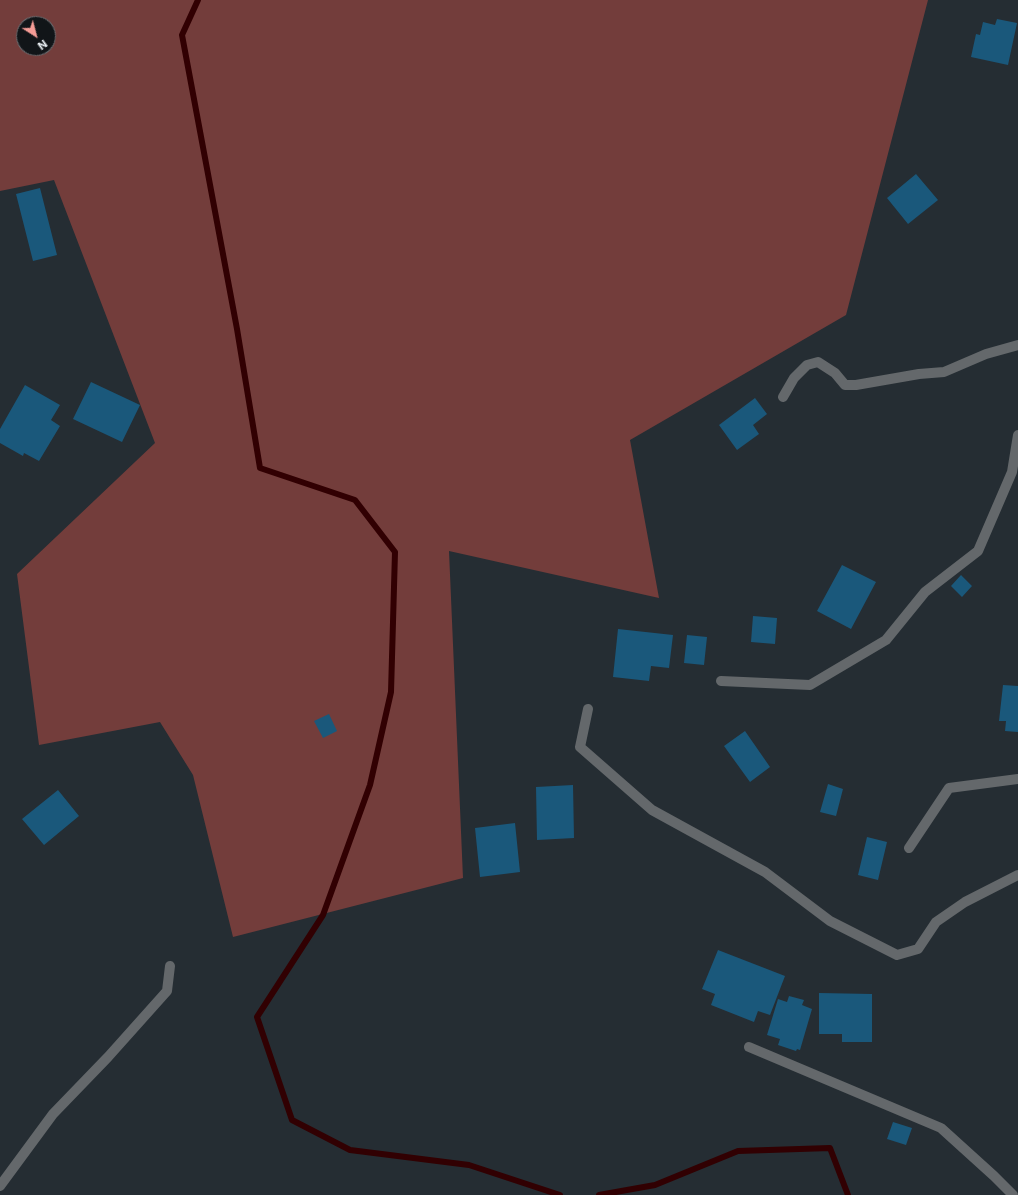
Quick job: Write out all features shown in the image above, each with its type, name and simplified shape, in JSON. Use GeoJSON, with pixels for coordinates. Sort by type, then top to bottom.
{"type":"FeatureCollection","features":[{"type":"Feature","properties":{"kind":"street"},"geometry":{"type":"LineString","coordinates":[[783,397],[794,378],[806,365],[812,363],[818,362],[835,373],[845,385],[856,385],[919,374],[944,372],[986,354],[1018,345]]}},
{"type":"Feature","properties":{"kind":"street"},"geometry":{"type":"LineString","coordinates":[[721,681],[810,685],[886,640],[925,592],[978,551],[1012,472],[1018,435]]}},
{"type":"Feature","properties":{"kind":"street"},"geometry":{"type":"LineString","coordinates":[[588,709],[580,747],[652,810],[765,872],[830,921],[897,955],[918,949],[936,922],[965,902],[1018,875]]}},
{"type":"Feature","properties":{"kind":"street"},"geometry":{"type":"LineString","coordinates":[[909,848],[949,788],[1018,778]]}},
{"type":"Feature","properties":{"kind":"street"},"geometry":{"type":"LineString","coordinates":[[0,1186],[53,1114],[108,1057],[167,991],[170,966]]}},
{"type":"Feature","properties":{"kind":"street"},"geometry":{"type":"LineString","coordinates":[[749,1047],[941,1128],[1013,1195]]}},
{"type":"Feature","properties":{"kind":"shaded area"},"geometry":{"type":"Polygon","coordinates":[[[0,0],[928,0],[846,315],[630,440],[659,598],[449,551],[463,878],[233,937],[193,775],[160,722],[39,745],[17,574],[155,443],[54,180],[0,191],[0,0]]]}},
{"type":"Feature","properties":{"kind":"building"},"geometry":{"type":"Polygon","coordinates":[[[997,19],[1017,23],[1008,65],[971,57],[976,34],[980,35],[983,22],[995,25],[997,19]]]}},
{"type":"Feature","properties":{"kind":"building"},"geometry":{"type":"Polygon","coordinates":[[[916,174],[938,200],[908,224],[887,198],[916,174]]]}},
{"type":"Feature","properties":{"kind":"building"},"geometry":{"type":"Polygon","coordinates":[[[40,188],[57,255],[33,261],[16,194],[40,188]]]}},
{"type":"Feature","properties":{"kind":"building"},"geometry":{"type":"Polygon","coordinates":[[[91,382],[140,405],[122,442],[73,419],[91,382]]]}},
{"type":"Feature","properties":{"kind":"building"},"geometry":{"type":"Polygon","coordinates":[[[25,385],[60,405],[51,420],[60,426],[39,461],[24,453],[23,456],[0,443],[0,429],[25,385]]]}},
{"type":"Feature","properties":{"kind":"building"},"geometry":{"type":"Polygon","coordinates":[[[755,398],[767,414],[753,425],[759,434],[737,450],[719,425],[755,398]]]}},
{"type":"Feature","properties":{"kind":"building"},"geometry":{"type":"Polygon","coordinates":[[[842,565],[876,582],[851,629],[817,611],[842,565]]]}},
{"type":"Feature","properties":{"kind":"building"},"geometry":{"type":"Polygon","coordinates":[[[961,575],[972,586],[962,597],[951,586],[961,575]]]}},
{"type":"Feature","properties":{"kind":"building"},"geometry":{"type":"Polygon","coordinates":[[[753,616],[777,618],[775,644],[751,642],[753,616]]]}},
{"type":"Feature","properties":{"kind":"building"},"geometry":{"type":"Polygon","coordinates":[[[618,629],[673,635],[669,668],[651,666],[649,681],[613,677],[618,629]]]}},
{"type":"Feature","properties":{"kind":"building"},"geometry":{"type":"Polygon","coordinates":[[[687,635],[707,637],[704,665],[684,663],[687,635]]]}},
{"type":"Feature","properties":{"kind":"building"},"geometry":{"type":"Polygon","coordinates":[[[1003,685],[1018,686],[1018,732],[1005,731],[1006,721],[999,721],[1003,685]]]}},
{"type":"Feature","properties":{"kind":"building"},"geometry":{"type":"Polygon","coordinates":[[[329,714],[337,731],[323,738],[314,721],[329,714]]]}},
{"type":"Feature","properties":{"kind":"building"},"geometry":{"type":"Polygon","coordinates":[[[745,731],[770,767],[750,782],[724,746],[745,731]]]}},
{"type":"Feature","properties":{"kind":"building"},"geometry":{"type":"Polygon","coordinates":[[[828,784],[843,789],[836,816],[820,812],[828,784]]]}},
{"type":"Feature","properties":{"kind":"building"},"geometry":{"type":"Polygon","coordinates":[[[573,785],[574,838],[537,840],[536,787],[573,785]]]}},
{"type":"Feature","properties":{"kind":"building"},"geometry":{"type":"Polygon","coordinates":[[[58,790],[79,816],[44,845],[22,819],[58,790]]]}},
{"type":"Feature","properties":{"kind":"building"},"geometry":{"type":"Polygon","coordinates":[[[515,823],[520,872],[480,877],[475,828],[515,823]]]}},
{"type":"Feature","properties":{"kind":"building"},"geometry":{"type":"Polygon","coordinates":[[[867,837],[887,842],[878,880],[858,875],[867,837]]]}},
{"type":"Feature","properties":{"kind":"building"},"geometry":{"type":"Polygon","coordinates":[[[718,950],[785,976],[770,1015],[758,1011],[754,1022],[711,1005],[715,994],[702,989],[718,950]]]}},
{"type":"Feature","properties":{"kind":"building"},"geometry":{"type":"Polygon","coordinates":[[[819,993],[872,994],[872,1042],[842,1042],[842,1034],[819,1034],[819,993]]]}},
{"type":"Feature","properties":{"kind":"building"},"geometry":{"type":"Polygon","coordinates":[[[789,996],[804,1000],[802,1005],[812,1009],[800,1050],[797,1049],[796,1051],[778,1045],[780,1039],[767,1035],[778,999],[787,1002],[789,996]]]}},
{"type":"Feature","properties":{"kind":"building"},"geometry":{"type":"Polygon","coordinates":[[[893,1122],[912,1128],[906,1145],[887,1139],[893,1122]]]}},
{"type":"Feature","properties":{"kind":"waterway"},"geometry":{"type":"LineString","coordinates":[[198,0],[182,35],[237,329],[260,468],[355,500],[395,552],[391,692],[370,785],[323,915],[257,1017],[292,1120],[350,1150],[469,1165],[560,1195]]}},
{"type":"Feature","properties":{"kind":"waterway"},"geometry":{"type":"LineString","coordinates":[[599,1195],[655,1185],[738,1151],[830,1148],[848,1195]]}}]}
